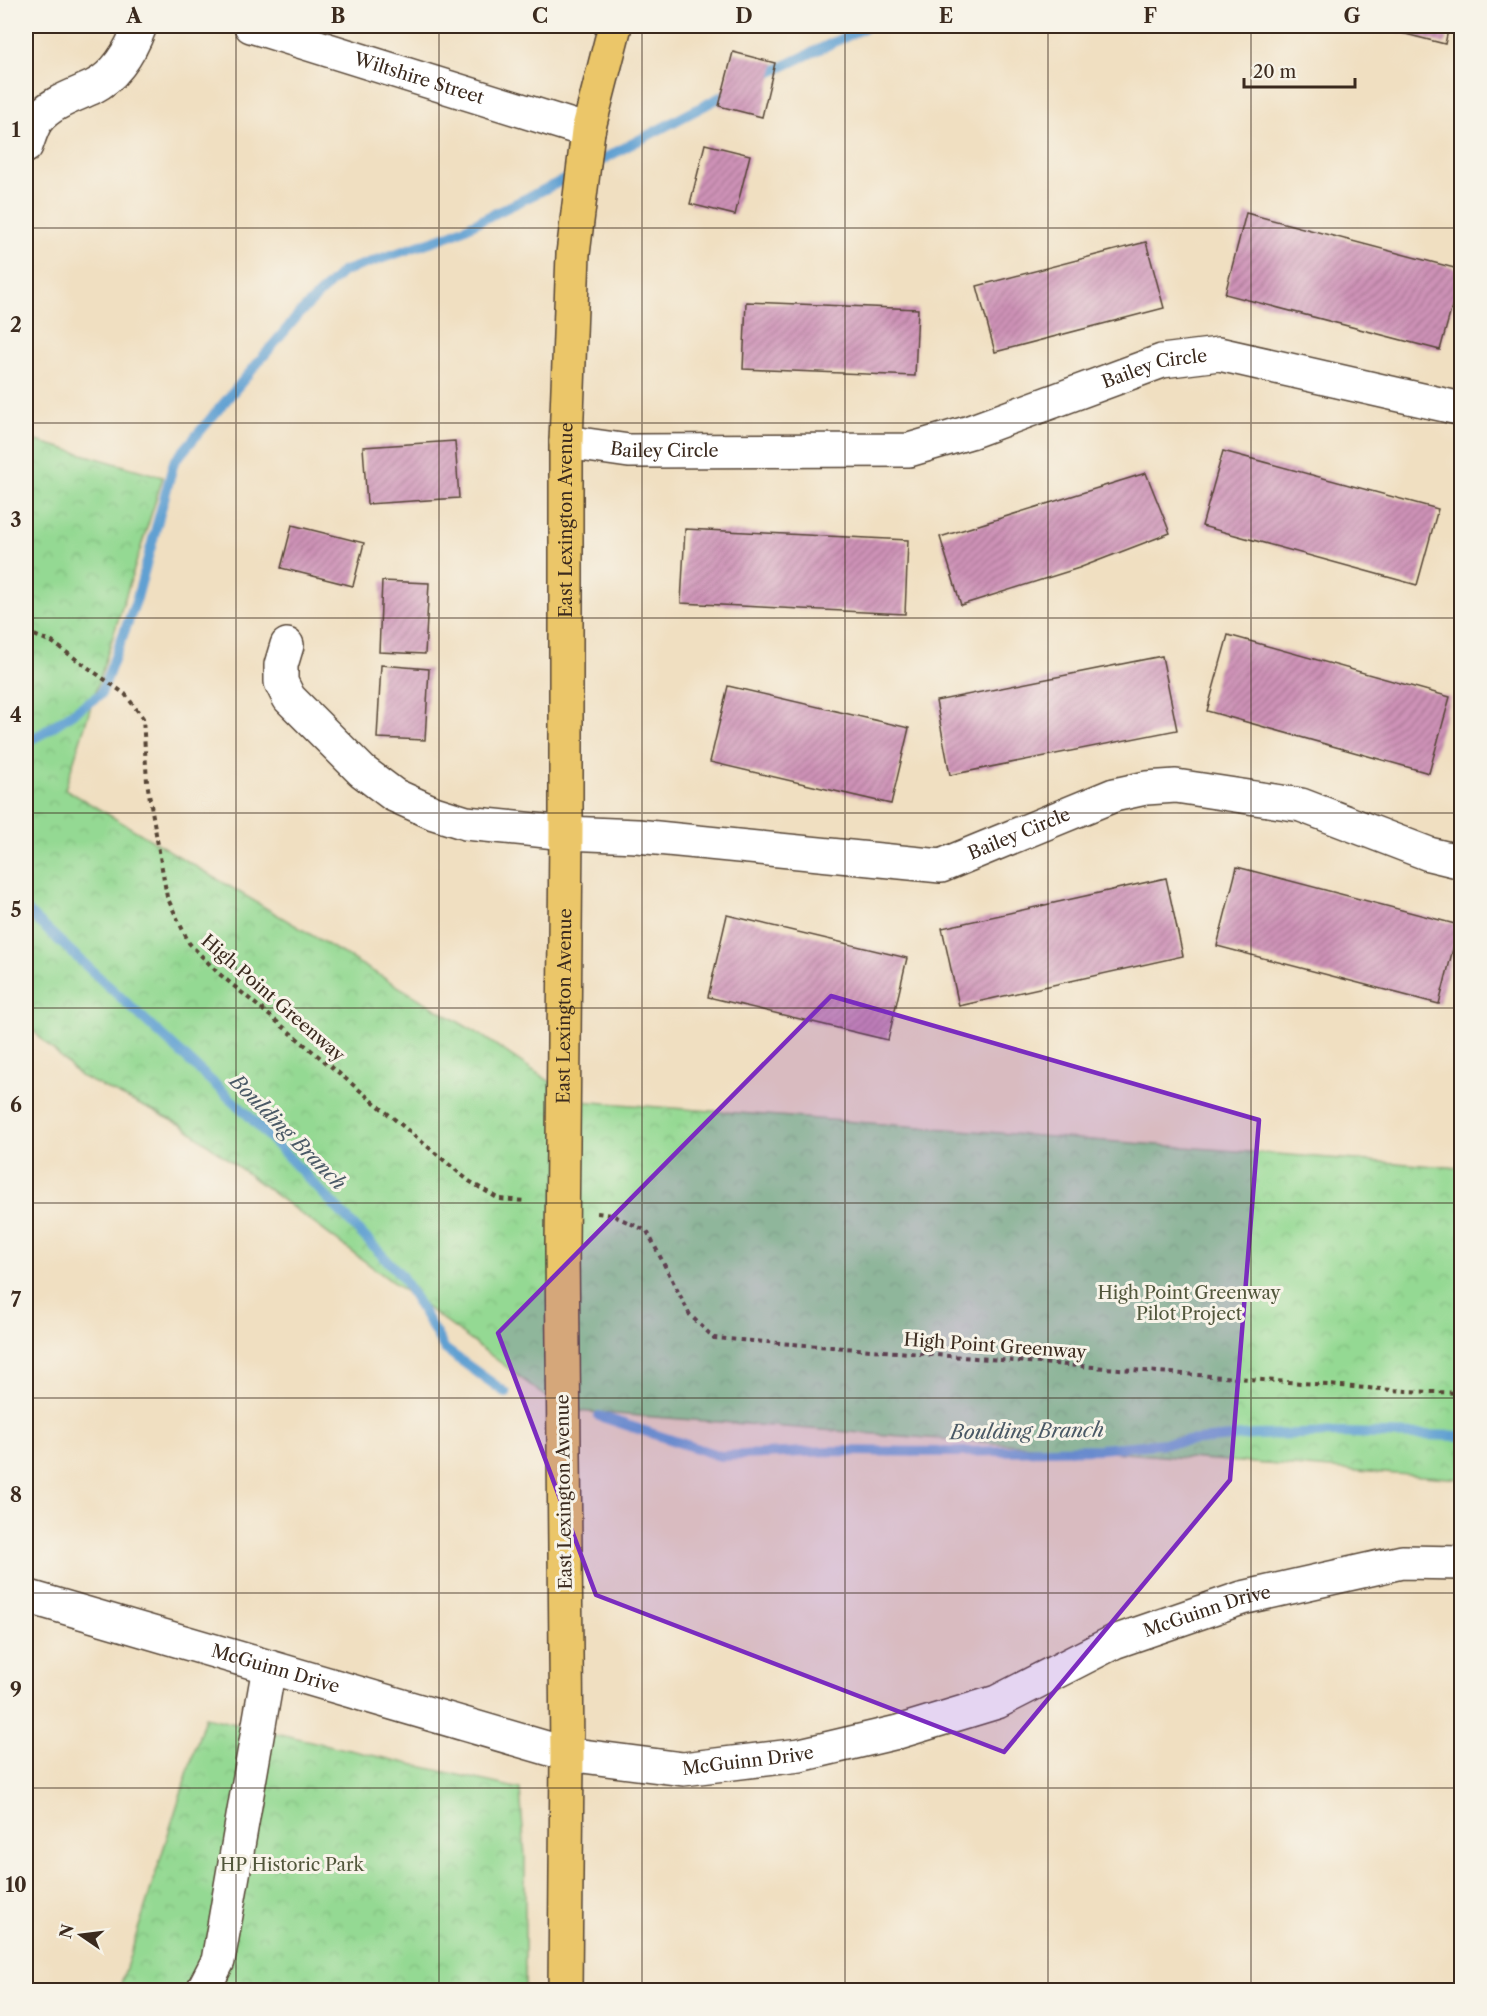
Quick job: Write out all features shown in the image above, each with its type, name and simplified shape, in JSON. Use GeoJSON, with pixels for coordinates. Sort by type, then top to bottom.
{"type":"FeatureCollection","features":[{"type":"Feature","properties":{"kind":"main road","name":"East Lexington Avenue"},"geometry":{"type":"LineString","coordinates":[[565,1990],[567,1754],[562,1259],[566,833],[566,442],[573,255],[588,130],[615,26]]}},
{"type":"Feature","properties":{"kind":"street"},"geometry":{"type":"LineString","coordinates":[[26,146],[37,120],[54,105],[96,86],[116,70],[133,44],[140,26]]}},
{"type":"Feature","properties":{"kind":"street","name":"Wiltshire Street"},"geometry":{"type":"LineString","coordinates":[[251,26],[588,130]]}},
{"type":"Feature","properties":{"kind":"street","name":"Bailey Circle"},"geometry":{"type":"LineString","coordinates":[[566,442],[629,452],[909,450],[970,432],[1162,361],[1219,354],[1461,409]]}},
{"type":"Feature","properties":{"kind":"street","name":"Bailey Circle"},"geometry":{"type":"LineString","coordinates":[[287,645],[281,665],[280,682],[289,698],[362,771],[394,795],[434,813],[466,823],[566,833],[637,836],[941,866],[1114,795],[1146,788],[1176,786],[1301,806],[1430,854],[1461,862]]}},
{"type":"Feature","properties":{"kind":"street","name":"McGuinn Drive"},"geometry":{"type":"LineString","coordinates":[[26,1596],[567,1754],[684,1769],[800,1755],[897,1732],[997,1702],[1114,1642],[1242,1598],[1402,1562],[1461,1563]]}},
{"type":"Feature","properties":{"kind":"street"},"geometry":{"type":"LineString","coordinates":[[203,1990],[218,1961],[269,1667]]}},
{"type":"Feature","properties":{"kind":"path","name":"High Point Greenway"},"geometry":{"type":"LineString","coordinates":[[26,632],[52,642],[125,694],[143,718],[147,782],[167,897],[189,943],[217,972],[468,1181],[499,1199],[531,1202]]}},
{"type":"Feature","properties":{"kind":"path","name":"High Point Greenway"},"geometry":{"type":"LineString","coordinates":[[590,1212],[612,1215],[647,1231],[690,1315],[714,1338],[1461,1393]]}},
{"type":"Feature","properties":{"kind":"highlighted area"},"geometry":{"type":"Polygon","coordinates":[[[831,996],[1259,1120],[1230,1480],[1004,1752],[596,1595],[498,1333],[831,996]]]}},
{"type":"Feature","properties":{"kind":"green space","name":"High Point Greenway Pilot Project"},"geometry":{"type":"Polygon","coordinates":[[[26,438],[163,477],[65,789],[482,1036],[579,1101],[1461,1168],[1461,1479],[564,1410],[182,1125],[80,1076],[26,1024],[26,438]]]}},
{"type":"Feature","properties":{"kind":"green space","name":"HP Historic Park"},"geometry":{"type":"Polygon","coordinates":[[[205,1717],[520,1789],[525,1857],[525,1990],[119,1990],[205,1717]]]}},
{"type":"Feature","properties":{"kind":"building"},"geometry":{"type":"Polygon","coordinates":[[[1383,26],[1449,26],[1445,44],[1382,28],[1383,26]]]}},
{"type":"Feature","properties":{"kind":"building"},"geometry":{"type":"Polygon","coordinates":[[[733,52],[775,63],[762,117],[719,106],[733,52]]]}},
{"type":"Feature","properties":{"kind":"building"},"geometry":{"type":"Polygon","coordinates":[[[705,144],[750,155],[735,215],[690,204],[705,144]]]}},
{"type":"Feature","properties":{"kind":"building"},"geometry":{"type":"Polygon","coordinates":[[[1246,213],[1462,270],[1440,350],[1225,294],[1246,213]]]}},
{"type":"Feature","properties":{"kind":"building"},"geometry":{"type":"Polygon","coordinates":[[[1146,242],[1164,308],[995,352],[977,286],[1146,242]]]}},
{"type":"Feature","properties":{"kind":"building"},"geometry":{"type":"Polygon","coordinates":[[[746,302],[918,309],[915,376],[743,369],[746,302]]]}},
{"type":"Feature","properties":{"kind":"building"},"geometry":{"type":"Polygon","coordinates":[[[455,441],[459,498],[367,504],[363,447],[455,441]]]}},
{"type":"Feature","properties":{"kind":"building"},"geometry":{"type":"Polygon","coordinates":[[[1223,451],[1438,509],[1417,585],[1202,526],[1223,451]]]}},
{"type":"Feature","properties":{"kind":"building"},"geometry":{"type":"Polygon","coordinates":[[[1146,473],[1170,533],[1079,568],[961,605],[940,537],[1146,473]]]}},
{"type":"Feature","properties":{"kind":"building"},"geometry":{"type":"Polygon","coordinates":[[[292,525],[364,543],[353,586],[281,568],[292,525]]]}},
{"type":"Feature","properties":{"kind":"building"},"geometry":{"type":"Polygon","coordinates":[[[685,529],[908,540],[905,614],[681,603],[685,529]]]}},
{"type":"Feature","properties":{"kind":"building"},"geometry":{"type":"Polygon","coordinates":[[[382,581],[429,583],[425,654],[379,652],[382,581]]]}},
{"type":"Feature","properties":{"kind":"building"},"geometry":{"type":"Polygon","coordinates":[[[1228,635],[1450,697],[1429,773],[1207,711],[1228,635]]]}},
{"type":"Feature","properties":{"kind":"building"},"geometry":{"type":"Polygon","coordinates":[[[1162,656],[1177,730],[950,775],[936,701],[1162,656]]]}},
{"type":"Feature","properties":{"kind":"building"},"geometry":{"type":"Polygon","coordinates":[[[381,665],[429,669],[425,740],[377,738],[381,665]]]}},
{"type":"Feature","properties":{"kind":"building"},"geometry":{"type":"Polygon","coordinates":[[[728,686],[909,728],[891,804],[710,762],[728,686]]]}},
{"type":"Feature","properties":{"kind":"building"},"geometry":{"type":"Polygon","coordinates":[[[1237,867],[1459,925],[1439,1004],[1217,946],[1237,867]]]}},
{"type":"Feature","properties":{"kind":"building"},"geometry":{"type":"Polygon","coordinates":[[[1166,878],[1183,956],[959,1006],[942,928],[1166,878]]]}},
{"type":"Feature","properties":{"kind":"building"},"geometry":{"type":"Polygon","coordinates":[[[727,915],[907,958],[888,1040],[708,997],[727,915]]]}},
{"type":"Feature","properties":{"kind":"waterway"},"geometry":{"type":"LineString","coordinates":[[763,76],[868,26]]}},
{"type":"Feature","properties":{"kind":"waterway"},"geometry":{"type":"LineString","coordinates":[[590,166],[732,91]]}},
{"type":"Feature","properties":{"kind":"waterway"},"geometry":{"type":"LineString","coordinates":[[26,742],[101,694],[137,598],[174,462],[300,313],[342,272],[453,234],[576,174]]}},
{"type":"Feature","properties":{"kind":"waterway","name":"Boulding Branch"},"geometry":{"type":"LineString","coordinates":[[26,910],[248,1115],[401,1275],[445,1349],[506,1393]]}},
{"type":"Feature","properties":{"kind":"waterway","name":"Boulding Branch"},"geometry":{"type":"LineString","coordinates":[[599,1416],[720,1456],[827,1451],[956,1452],[1100,1449],[1254,1435],[1346,1433],[1462,1436]]}}]}
